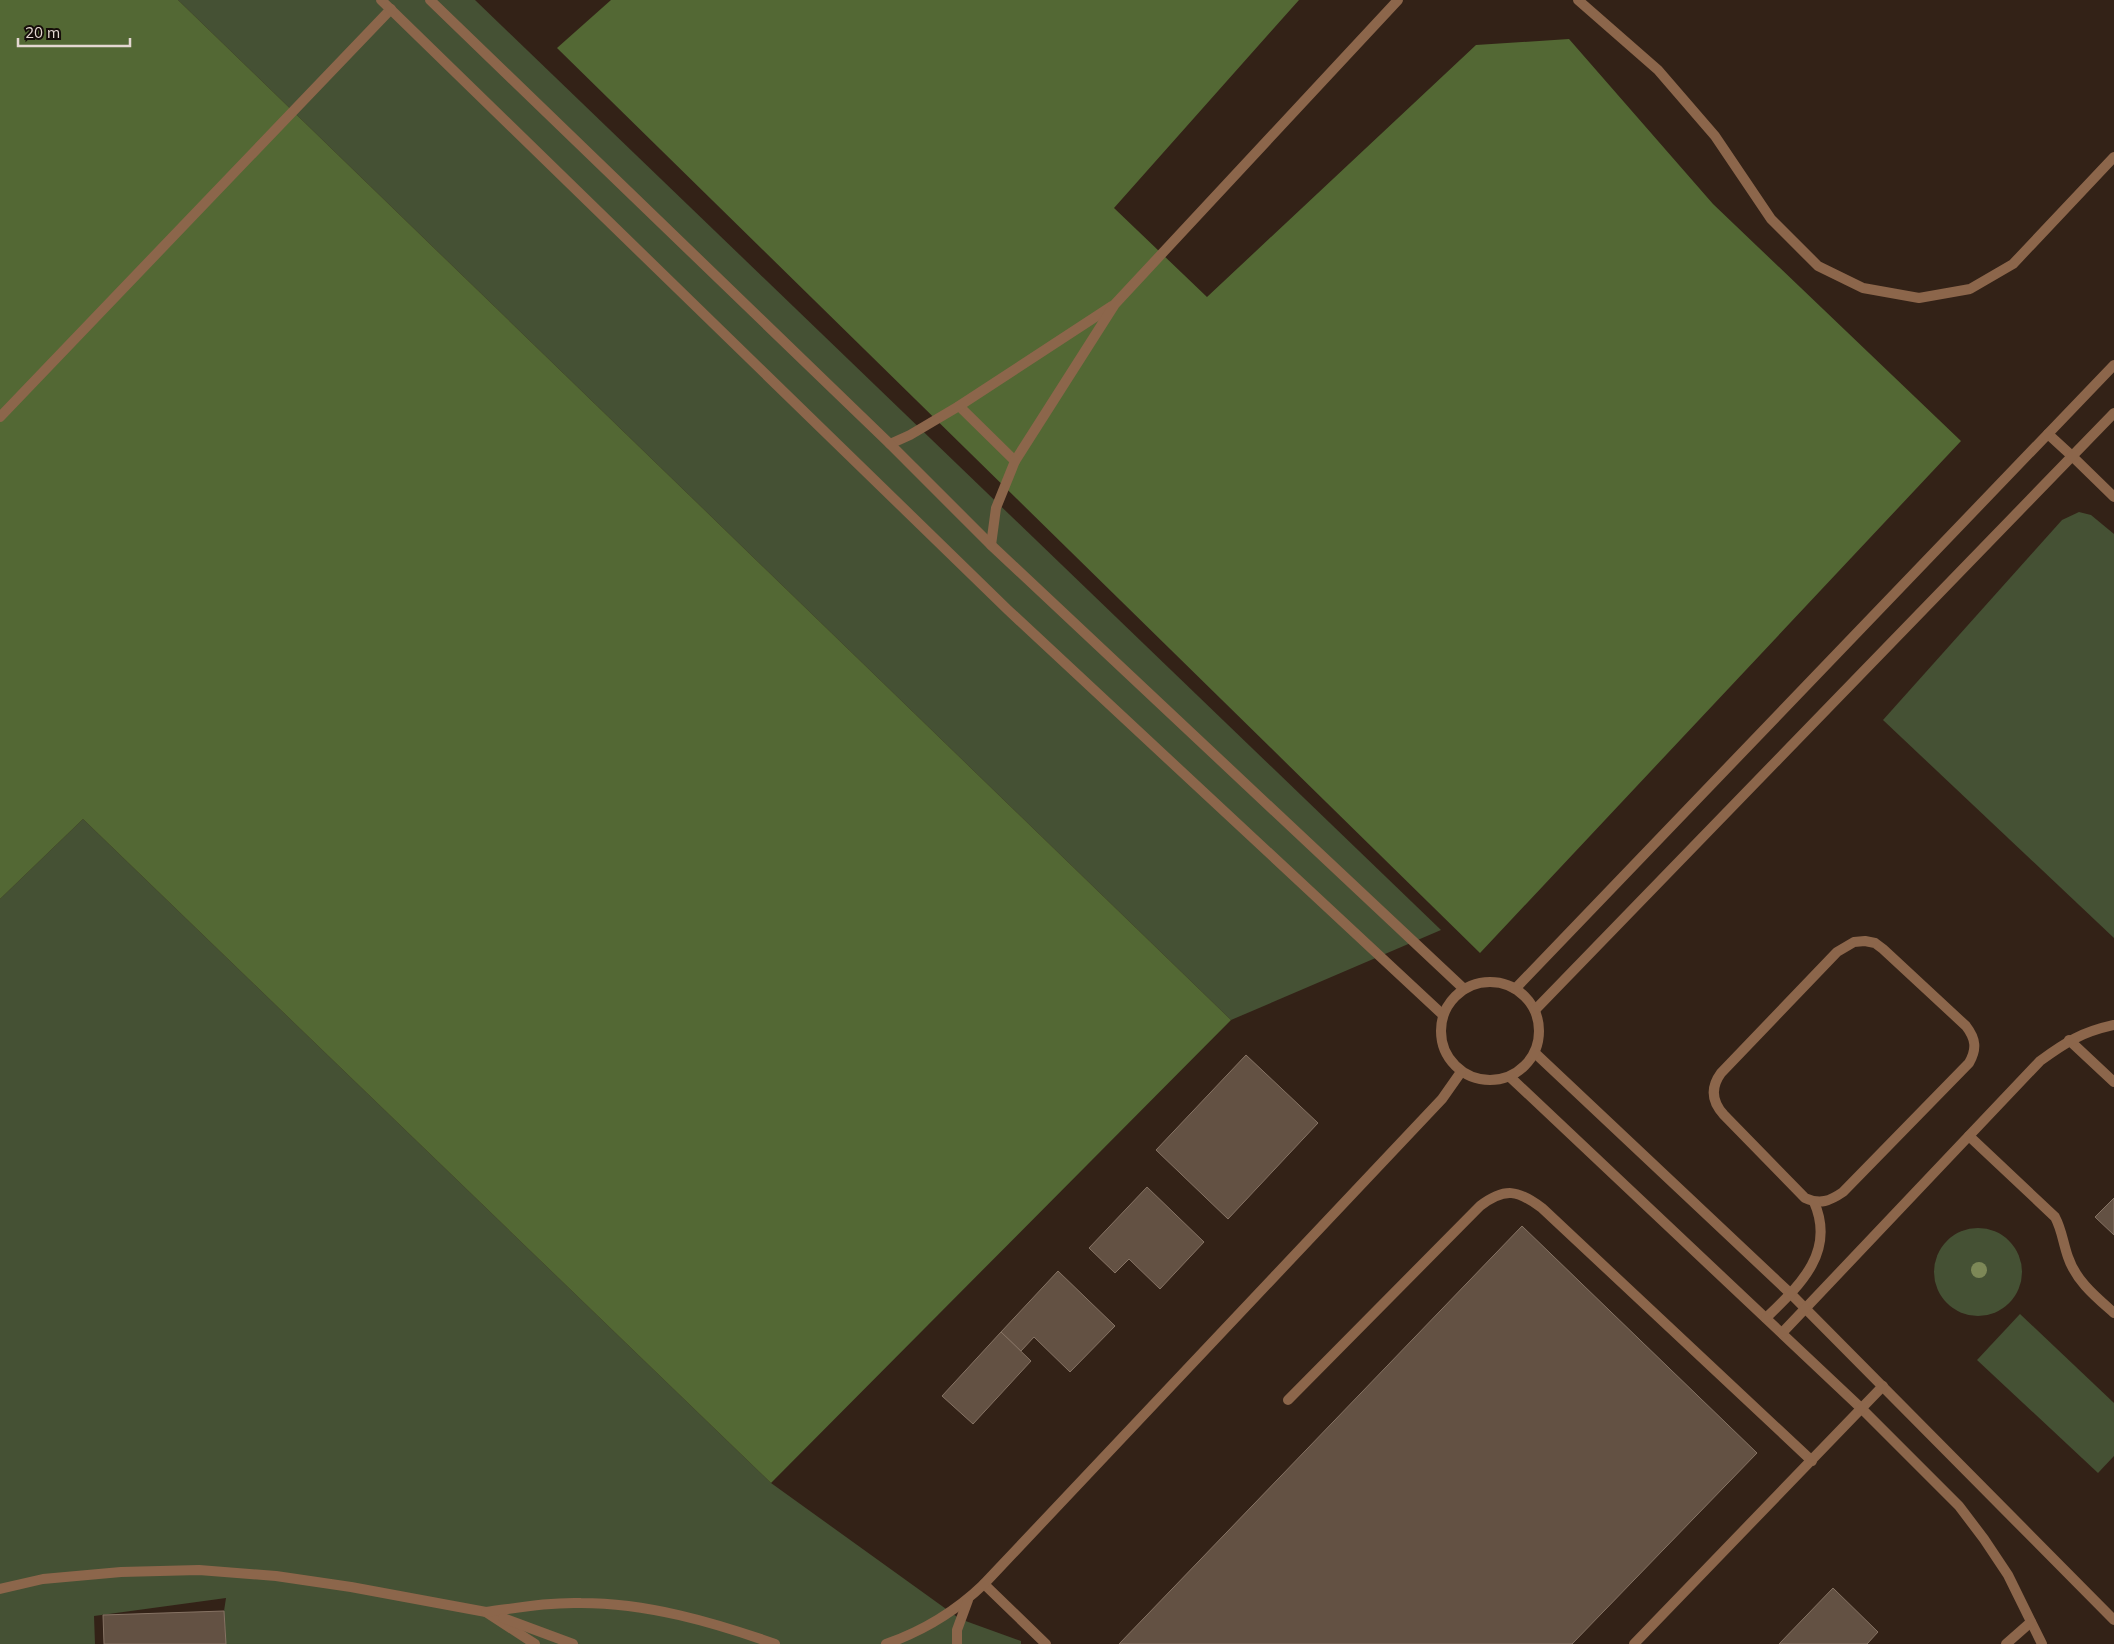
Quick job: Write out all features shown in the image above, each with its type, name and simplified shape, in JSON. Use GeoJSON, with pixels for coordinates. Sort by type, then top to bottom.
{"type":"FeatureCollection","features":[{"type":"Feature","properties":{"kind":"street"},"geometry":{"type":"LineString","coordinates":[[381,0],[1008,610],[1442,1015]]}},
{"type":"Feature","properties":{"kind":"street"},"geometry":{"type":"LineString","coordinates":[[430,0],[890,444],[991,545],[1464,989]]}},
{"type":"Feature","properties":{"kind":"street"},"geometry":{"type":"LineString","coordinates":[[991,545],[996,508],[1015,461],[1115,304],[1398,0]]}},
{"type":"Feature","properties":{"kind":"street"},"geometry":{"type":"LineString","coordinates":[[1578,0],[1658,70],[1715,136],[1771,219],[1818,266],[1863,288],[1918,298],[1970,289],[2013,264],[2114,157]]}},
{"type":"Feature","properties":{"kind":"street"},"geometry":{"type":"LineString","coordinates":[[0,418],[390,9]]}},
{"type":"Feature","properties":{"kind":"street"},"geometry":{"type":"LineString","coordinates":[[890,444],[910,435],[959,406],[1115,304]]}},
{"type":"Feature","properties":{"kind":"street"},"geometry":{"type":"LineString","coordinates":[[1515,988],[2114,365]]}},
{"type":"Feature","properties":{"kind":"street"},"geometry":{"type":"LineString","coordinates":[[959,406],[1015,461]]}},
{"type":"Feature","properties":{"kind":"street"},"geometry":{"type":"LineString","coordinates":[[1534,1010],[2114,413]]}},
{"type":"Feature","properties":{"kind":"street"},"geometry":{"type":"LineString","coordinates":[[2048,434],[2114,497]]}},
{"type":"Feature","properties":{"kind":"street"},"geometry":{"type":"LineString","coordinates":[[1766,1318],[1791,1294],[1819,1250],[1822,1225],[1814,1202],[1805,1198],[1724,1115],[1714,1099],[1713,1090],[1716,1080],[1721,1073],[1837,952],[1854,942],[1865,941],[1875,943],[1883,948],[1966,1026],[1973,1034],[1976,1044],[1974,1054],[1969,1063],[1843,1192],[1824,1202],[1814,1202]]}},
{"type":"Feature","properties":{"kind":"street"},"geometry":{"type":"LineString","coordinates":[[1480,982],[1498,982],[1515,988],[1526,998],[1534,1010],[1540,1032],[1535,1053],[1525,1067],[1510,1077],[1494,1081],[1477,1079],[1461,1072],[1450,1060],[1443,1046],[1440,1031],[1442,1015],[1451,1001],[1464,989],[1480,982]]}},
{"type":"Feature","properties":{"kind":"street"},"geometry":{"type":"LineString","coordinates":[[1782,1333],[2040,1061],[2069,1040],[2095,1030],[2114,1026]]}},
{"type":"Feature","properties":{"kind":"street"},"geometry":{"type":"LineString","coordinates":[[2069,1040],[2114,1082]]}},
{"type":"Feature","properties":{"kind":"street"},"geometry":{"type":"LineString","coordinates":[[1535,1053],[1806,1308],[2114,1620]]}},
{"type":"Feature","properties":{"kind":"street"},"geometry":{"type":"LineString","coordinates":[[886,1644],[935,1622],[968,1600],[1442,1099],[1461,1072]]}},
{"type":"Feature","properties":{"kind":"street"},"geometry":{"type":"LineString","coordinates":[[1510,1077],[1862,1409],[1959,1506],[2008,1575],[2042,1644]]}},
{"type":"Feature","properties":{"kind":"street"},"geometry":{"type":"LineString","coordinates":[[1969,1136],[2055,1217],[2060,1226],[2074,1271],[2083,1284],[2114,1313]]}},
{"type":"Feature","properties":{"kind":"street"},"geometry":{"type":"LineString","coordinates":[[1288,1400],[1480,1206],[1494,1195],[1511,1192],[1527,1197],[1542,1208],[1812,1461]]}},
{"type":"Feature","properties":{"kind":"street"},"geometry":{"type":"LineString","coordinates":[[1634,1644],[1883,1386]]}},
{"type":"Feature","properties":{"kind":"street"},"geometry":{"type":"LineString","coordinates":[[0,1589],[43,1579],[121,1572],[199,1570],[276,1576],[351,1587],[486,1612],[572,1644]]}},
{"type":"Feature","properties":{"kind":"street"},"geometry":{"type":"LineString","coordinates":[[984,1584],[1046,1644]]}},
{"type":"Feature","properties":{"kind":"street"},"geometry":{"type":"LineString","coordinates":[[956,1644],[958,1630],[968,1600]]}},
{"type":"Feature","properties":{"kind":"street"},"geometry":{"type":"LineString","coordinates":[[486,1612],[560,1603],[630,1607],[722,1625],[775,1644]]}},
{"type":"Feature","properties":{"kind":"street"},"geometry":{"type":"LineString","coordinates":[[486,1612],[535,1644]]}},
{"type":"Feature","properties":{"kind":"street"},"geometry":{"type":"LineString","coordinates":[[2006,1644],[2032,1622]]}},
{"type":"Feature","properties":{"kind":"green space"},"geometry":{"type":"Polygon","coordinates":[[[0,0],[178,0],[1231,1020],[771,1483],[83,819],[0,899],[0,0]]]}},
{"type":"Feature","properties":{"kind":"green space"},"geometry":{"type":"Polygon","coordinates":[[[178,0],[475,0],[1441,930],[1231,1020],[178,0]]]}},
{"type":"Feature","properties":{"kind":"green space"},"geometry":{"type":"Polygon","coordinates":[[[611,0],[1299,0],[1114,208],[1207,297],[1476,45],[1569,39],[1713,204],[1961,441],[1480,953],[557,48],[611,0]]]}},
{"type":"Feature","properties":{"kind":"green space"},"geometry":{"type":"Polygon","coordinates":[[[2079,512],[2091,515],[2114,534],[2114,938],[1883,720],[2062,520],[2079,512]]]}},
{"type":"Feature","properties":{"kind":"green space"},"geometry":{"type":"Polygon","coordinates":[[[83,819],[771,1483],[960,1619],[1021,1641],[1021,1644],[226,1644],[224,1611],[226,1598],[94,1616],[95,1644],[0,1644],[0,899],[83,819]]]}},
{"type":"Feature","properties":{"kind":"green space"},"geometry":{"type":"Polygon","coordinates":[[[1978,1228],[1995,1231],[2003,1235],[2015,1247],[2019,1255],[2022,1272],[2019,1289],[2015,1297],[2003,1309],[1995,1313],[1978,1316],[1961,1313],[1953,1309],[1941,1297],[1937,1289],[1934,1272],[1937,1255],[1941,1247],[1953,1235],[1961,1231],[1978,1228]]]}},
{"type":"Feature","properties":{"kind":"green space"},"geometry":{"type":"Polygon","coordinates":[[[2020,1314],[2114,1403],[2114,1456],[2098,1473],[1977,1360],[2020,1314]]]}},
{"type":"Feature","properties":{"kind":"building"},"geometry":{"type":"Polygon","coordinates":[[[1246,1055],[1318,1123],[1228,1219],[1156,1150],[1246,1055]]]}},
{"type":"Feature","properties":{"kind":"building"},"geometry":{"type":"Polygon","coordinates":[[[1147,1187],[1204,1242],[1160,1289],[1129,1259],[1115,1273],[1089,1248],[1147,1187]]]}},
{"type":"Feature","properties":{"kind":"building"},"geometry":{"type":"Polygon","coordinates":[[[2114,1198],[2114,1235],[2095,1217],[2114,1198]]]}},
{"type":"Feature","properties":{"kind":"building"},"geometry":{"type":"Polygon","coordinates":[[[1522,1226],[1757,1453],[1572,1644],[1119,1644],[1522,1226]]]}},
{"type":"Feature","properties":{"kind":"building"},"geometry":{"type":"Polygon","coordinates":[[[1058,1271],[1115,1326],[1070,1372],[1034,1337],[1021,1351],[1001,1332],[1058,1271]]]}},
{"type":"Feature","properties":{"kind":"building"},"geometry":{"type":"Polygon","coordinates":[[[1001,1332],[1031,1361],[973,1424],[942,1396],[1001,1332]]]}},
{"type":"Feature","properties":{"kind":"building"},"geometry":{"type":"Polygon","coordinates":[[[1833,1588],[1878,1632],[1867,1644],[1779,1644],[1833,1588]]]}},
{"type":"Feature","properties":{"kind":"building"},"geometry":{"type":"Polygon","coordinates":[[[224,1611],[226,1644],[104,1644],[103,1615],[224,1611]]]}}]}
